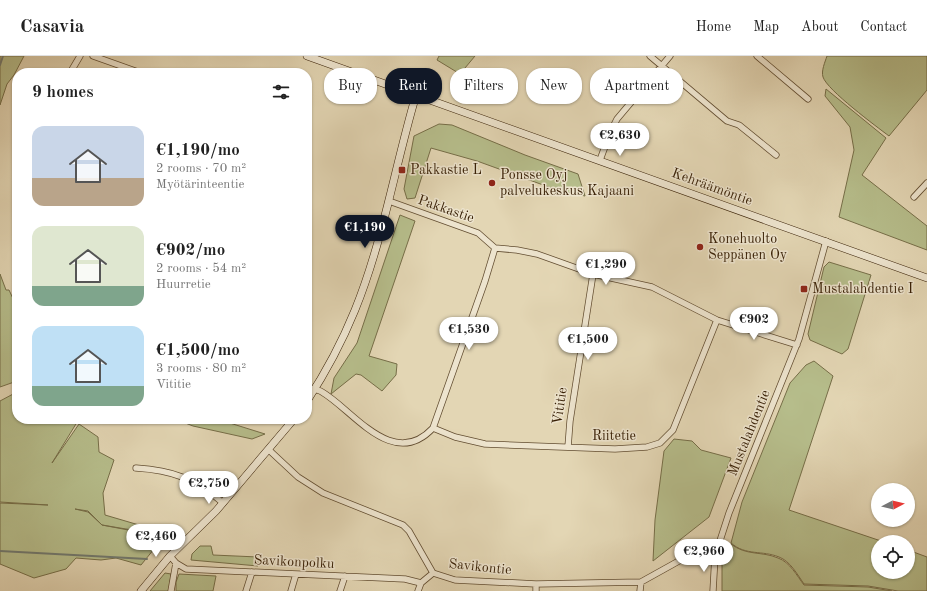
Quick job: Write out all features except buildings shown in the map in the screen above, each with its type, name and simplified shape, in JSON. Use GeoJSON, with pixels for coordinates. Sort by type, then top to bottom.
{"type":"FeatureCollection","features":[{"type":"Feature","properties":{"kind":"street"},"geometry":{"type":"LineString","coordinates":[[73,68],[80,56]]}},
{"type":"Feature","properties":{"kind":"street"},"geometry":{"type":"LineString","coordinates":[[93,56],[127,68]]}},
{"type":"Feature","properties":{"kind":"street","name":"Kehräämöntie"},"geometry":{"type":"LineString","coordinates":[[307,56],[385,84]]}},
{"type":"Feature","properties":{"kind":"street"},"geometry":{"type":"LineString","coordinates":[[650,56],[727,120],[739,125],[776,155]]}},
{"type":"Feature","properties":{"kind":"street"},"geometry":{"type":"LineString","coordinates":[[600,160],[617,119],[670,56]]}},
{"type":"Feature","properties":{"kind":"street"},"geometry":{"type":"LineString","coordinates":[[757,56],[808,99]]}},
{"type":"Feature","properties":{"kind":"street"},"geometry":{"type":"LineString","coordinates":[[312,388],[331,362],[355,310],[389,201],[414,104]]}},
{"type":"Feature","properties":{"kind":"street","name":"Kehräämöntie"},"geometry":{"type":"LineString","coordinates":[[441,104],[927,278]]}},
{"type":"Feature","properties":{"kind":"street"},"geometry":{"type":"LineString","coordinates":[[914,198],[927,183]]}},
{"type":"Feature","properties":{"kind":"street","name":"Pakkastie"},"geometry":{"type":"LineString","coordinates":[[389,201],[478,233],[495,248]]}},
{"type":"Feature","properties":{"kind":"street","name":"Mustalahdentie"},"geometry":{"type":"LineString","coordinates":[[713,591],[716,556],[729,513],[797,345],[826,241]]}},
{"type":"Feature","properties":{"kind":"street"},"geometry":{"type":"LineString","coordinates":[[312,389],[320,391],[369,431],[382,438],[397,442],[411,442],[422,437],[433,428],[485,281],[495,248],[537,254],[593,274],[652,287],[717,320],[797,345]]}},
{"type":"Feature","properties":{"kind":"street","name":"Vititie"},"geometry":{"type":"LineString","coordinates":[[568,447],[570,421],[593,274]]}},
{"type":"Feature","properties":{"kind":"street","name":"Riitetie"},"geometry":{"type":"LineString","coordinates":[[433,428],[471,442],[512,446],[638,448],[660,444],[673,430],[717,320]]}},
{"type":"Feature","properties":{"kind":"street"},"geometry":{"type":"LineString","coordinates":[[141,591],[170,556],[223,503],[290,424]]}},
{"type":"Feature","properties":{"kind":"street","name":"Savikontie"},"geometry":{"type":"LineString","coordinates":[[269,450],[298,477],[323,493],[403,525],[409,530],[433,573],[455,580],[536,584],[641,582]]}},
{"type":"Feature","properties":{"kind":"street"},"geometry":{"type":"LineString","coordinates":[[136,468],[162,471],[198,483],[223,503]]}},
{"type":"Feature","properties":{"kind":"street"},"geometry":{"type":"LineString","coordinates":[[170,556],[176,563],[171,591]]}},
{"type":"Feature","properties":{"kind":"street"},"geometry":{"type":"LineString","coordinates":[[640,591],[641,582],[686,557],[716,556]]}},
{"type":"Feature","properties":{"kind":"street","name":"Savikonpolku"},"geometry":{"type":"LineString","coordinates":[[176,563],[186,569],[405,579],[421,583]]}},
{"type":"Feature","properties":{"kind":"street"},"geometry":{"type":"LineString","coordinates":[[246,591],[252,572]]}},
{"type":"Feature","properties":{"kind":"street"},"geometry":{"type":"LineString","coordinates":[[418,591],[421,583],[433,573]]}},
{"type":"Feature","properties":{"kind":"street"},"geometry":{"type":"LineString","coordinates":[[291,591],[296,574]]}},
{"type":"Feature","properties":{"kind":"street"},"geometry":{"type":"LineString","coordinates":[[340,591],[345,576]]}},
{"type":"Feature","properties":{"kind":"street"},"geometry":{"type":"LineString","coordinates":[[536,584],[536,591]]}},
{"type":"Feature","properties":{"kind":"green space"},"geometry":{"type":"Polygon","coordinates":[[[0,56],[24,56],[18,68],[12,68],[12,78],[7,84],[0,105],[0,56]]]}},
{"type":"Feature","properties":{"kind":"green space"},"geometry":{"type":"Polygon","coordinates":[[[439,56],[475,56],[465,68],[450,68],[437,60],[439,56]]]}},
{"type":"Feature","properties":{"kind":"green space"},"geometry":{"type":"Polygon","coordinates":[[[827,56],[927,56],[927,90],[889,136],[853,108],[826,83],[822,72],[827,56]]]}},
{"type":"Feature","properties":{"kind":"green space"},"geometry":{"type":"Polygon","coordinates":[[[826,89],[886,138],[862,175],[927,226],[927,250],[839,217],[854,150],[850,127],[825,96],[826,89]]]}},
{"type":"Feature","properties":{"kind":"green space"},"geometry":{"type":"Polygon","coordinates":[[[439,124],[452,125],[525,155],[578,174],[585,196],[557,190],[477,161],[431,148],[415,198],[407,199],[404,189],[414,136],[439,124]]]}},
{"type":"Feature","properties":{"kind":"green space"},"geometry":{"type":"Polygon","coordinates":[[[400,215],[415,221],[369,356],[397,364],[396,375],[382,391],[361,375],[356,374],[331,394],[334,378],[357,343],[400,215]]]}},
{"type":"Feature","properties":{"kind":"green space"},"geometry":{"type":"Polygon","coordinates":[[[829,262],[871,275],[848,349],[842,354],[810,340],[808,334],[824,267],[829,262]]]}},
{"type":"Feature","properties":{"kind":"green space"},"geometry":{"type":"Polygon","coordinates":[[[0,274],[6,290],[9,290],[12,296],[12,383],[0,387],[0,274]]]}},
{"type":"Feature","properties":{"kind":"green space"},"geometry":{"type":"Polygon","coordinates":[[[814,361],[833,376],[789,510],[871,538],[871,579],[915,579],[915,553],[927,557],[927,591],[898,591],[868,586],[804,584],[793,568],[783,559],[773,555],[742,550],[731,543],[742,502],[790,383],[806,365],[814,361]]]}},
{"type":"Feature","properties":{"kind":"green space"},"geometry":{"type":"Polygon","coordinates":[[[12,395],[12,424],[76,424],[52,463],[79,424],[98,437],[99,452],[114,460],[103,493],[105,515],[173,535],[164,539],[144,532],[102,525],[144,533],[154,544],[154,549],[141,565],[116,558],[101,560],[76,558],[66,569],[34,578],[0,564],[0,503],[48,505],[0,502],[0,401],[12,395]],[[75,509],[88,512],[102,525],[88,511],[75,509]]]}},
{"type":"Feature","properties":{"kind":"green space"},"geometry":{"type":"Polygon","coordinates":[[[188,424],[233,424],[265,434],[252,439],[188,424]]]}},
{"type":"Feature","properties":{"kind":"green space"},"geometry":{"type":"Polygon","coordinates":[[[674,439],[692,441],[701,450],[731,458],[709,517],[653,561],[655,520],[664,451],[674,439]]]}},
{"type":"Feature","properties":{"kind":"green space"},"geometry":{"type":"Polygon","coordinates":[[[731,544],[748,552],[772,556],[782,560],[793,570],[804,585],[868,587],[892,591],[722,591],[722,565],[731,544]]]}},
{"type":"Feature","properties":{"kind":"green space"},"geometry":{"type":"Polygon","coordinates":[[[200,546],[211,546],[213,555],[258,557],[258,566],[191,560],[192,554],[200,546]]]}},
{"type":"Feature","properties":{"kind":"green space"},"geometry":{"type":"Polygon","coordinates":[[[165,573],[171,574],[169,591],[150,591],[165,573]]]}},
{"type":"Feature","properties":{"kind":"green space"},"geometry":{"type":"Polygon","coordinates":[[[179,574],[216,576],[213,591],[176,591],[176,582],[179,574]]]}},
{"type":"Feature","properties":{"kind":"waterway"},"geometry":{"type":"LineString","coordinates":[[0,65],[3,56]]}},
{"type":"Feature","properties":{"kind":"waterway"},"geometry":{"type":"LineString","coordinates":[[0,551],[147,559]]}},
{"type":"Feature","properties":{"kind":"place","name":"Pakkastie L"},"geometry":{"type":"Point","coordinates":[402,170]}},
{"type":"Feature","properties":{"kind":"place","name":"Ponsse Oyj palvelukeskus Kajaani"},"geometry":{"type":"Point","coordinates":[492,183]}},
{"type":"Feature","properties":{"kind":"place","name":"Konehuolto Seppänen Oy"},"geometry":{"type":"Point","coordinates":[700,247]}},
{"type":"Feature","properties":{"kind":"place","name":"Mustalahdentie I"},"geometry":{"type":"Point","coordinates":[804,289]}}]}
